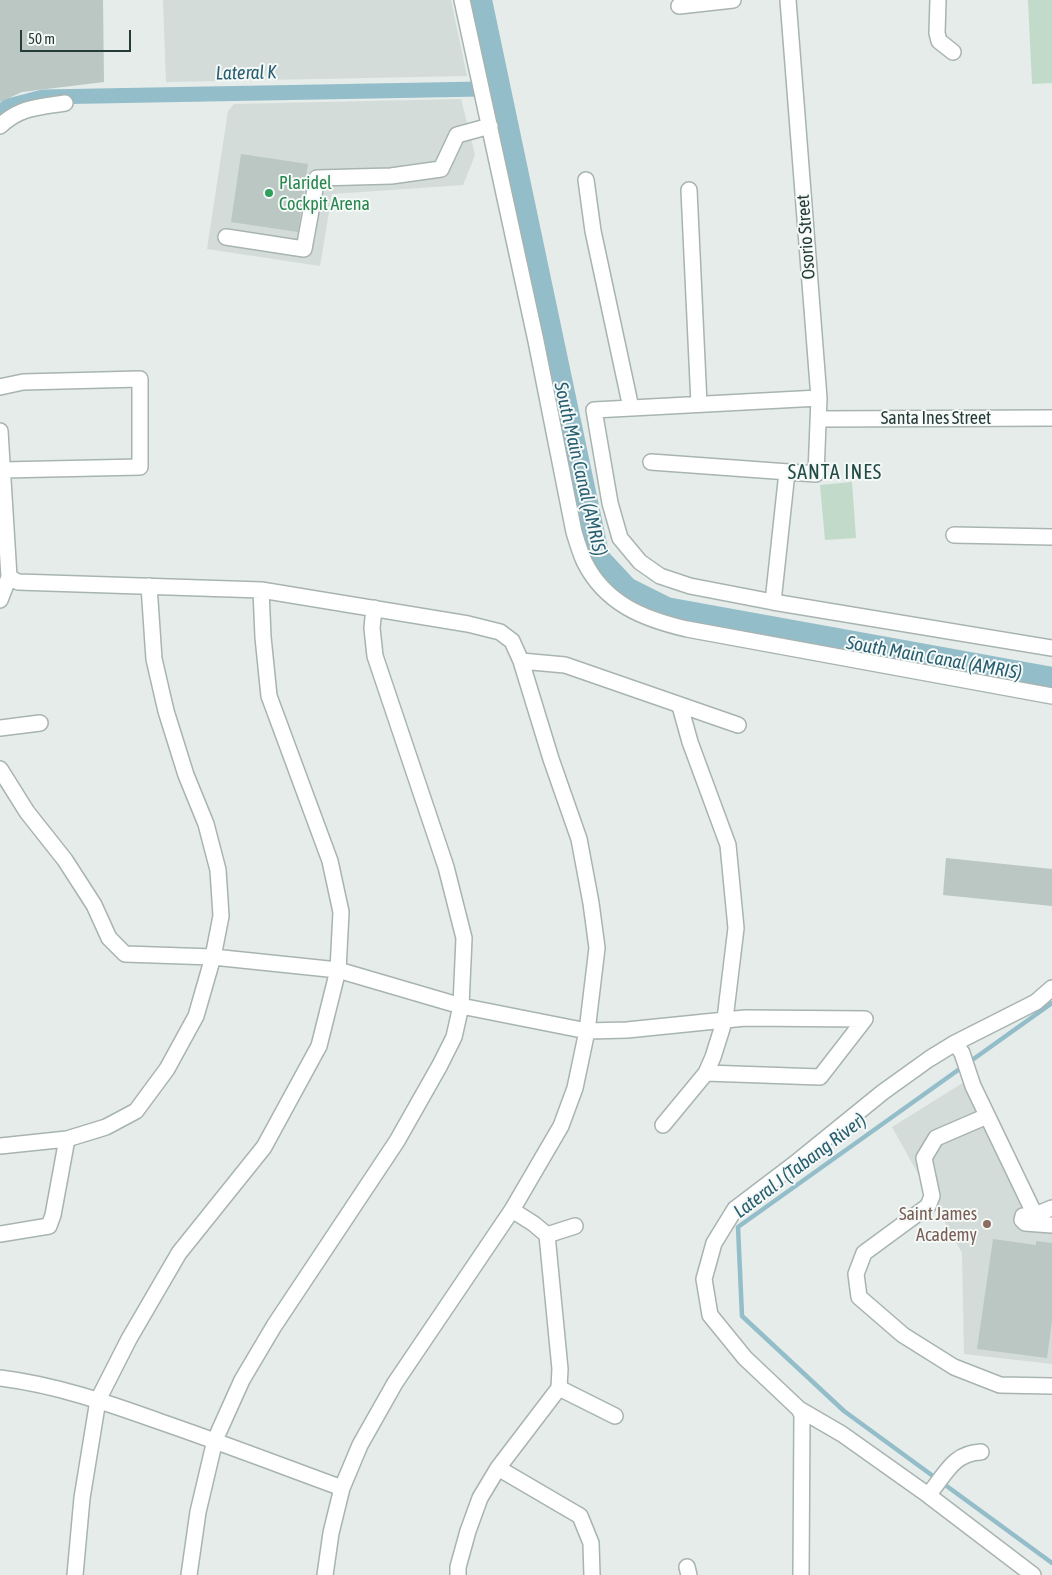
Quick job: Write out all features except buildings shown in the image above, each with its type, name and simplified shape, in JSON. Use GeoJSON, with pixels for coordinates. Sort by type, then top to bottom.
{"type":"FeatureCollection","features":[{"type":"Feature","properties":{"kind":"street"},"geometry":{"type":"LineString","coordinates":[[462,0],[536,341],[574,532],[585,562],[601,587],[629,610],[658,622],[696,631],[1052,696]]}},
{"type":"Feature","properties":{"kind":"street"},"geometry":{"type":"LineString","coordinates":[[679,6],[733,0]]}},
{"type":"Feature","properties":{"kind":"street","name":"Osorio Street"},"geometry":{"type":"LineString","coordinates":[[787,472],[816,474],[819,419],[788,0]]}},
{"type":"Feature","properties":{"kind":"street"},"geometry":{"type":"LineString","coordinates":[[938,0],[937,33],[939,41],[953,52]]}},
{"type":"Feature","properties":{"kind":"street"},"geometry":{"type":"LineString","coordinates":[[0,126],[10,117],[30,108],[65,103]]}},
{"type":"Feature","properties":{"kind":"street"},"geometry":{"type":"LineString","coordinates":[[226,237],[304,249],[317,178],[391,176],[441,170],[457,135],[490,126]]}},
{"type":"Feature","properties":{"kind":"street"},"geometry":{"type":"LineString","coordinates":[[586,180],[593,231],[631,408]]}},
{"type":"Feature","properties":{"kind":"street"},"geometry":{"type":"LineString","coordinates":[[689,190],[699,404]]}},
{"type":"Feature","properties":{"kind":"street"},"geometry":{"type":"LineString","coordinates":[[0,387],[23,382],[140,379],[140,467],[3,470]]}},
{"type":"Feature","properties":{"kind":"street"},"geometry":{"type":"LineString","coordinates":[[818,398],[594,410],[610,503],[620,538],[640,562],[660,576],[690,586],[773,602],[1052,648]]}},
{"type":"Feature","properties":{"kind":"street","name":"Santa Ines Street"},"geometry":{"type":"LineString","coordinates":[[819,419],[1052,418]]}},
{"type":"Feature","properties":{"kind":"street"},"geometry":{"type":"LineString","coordinates":[[0,431],[8,577],[0,600]]}},
{"type":"Feature","properties":{"kind":"street"},"geometry":{"type":"LineString","coordinates":[[651,462],[787,472],[773,602]]}},
{"type":"Feature","properties":{"kind":"street"},"geometry":{"type":"LineString","coordinates":[[954,535],[1052,537]]}},
{"type":"Feature","properties":{"kind":"street"},"geometry":{"type":"LineString","coordinates":[[8,577],[18,582],[30,584],[261,590],[468,624],[500,632],[512,641],[521,661],[551,759],[579,839],[597,948],[587,1031],[576,1088],[560,1126],[512,1210],[396,1383],[360,1445],[342,1488],[325,1575]]}},
{"type":"Feature","properties":{"kind":"street"},"geometry":{"type":"LineString","coordinates":[[0,1146],[67,1139],[106,1128],[136,1111],[167,1069],[196,1016],[213,957],[221,916],[218,870],[206,824],[186,775],[166,711],[154,660],[149,586]]}},
{"type":"Feature","properties":{"kind":"street"},"geometry":{"type":"LineString","coordinates":[[75,1575],[82,1498],[98,1400],[128,1339],[179,1254],[264,1147],[319,1046],[338,970],[341,912],[330,861],[269,696],[263,637],[261,590]]}},
{"type":"Feature","properties":{"kind":"street"},"geometry":{"type":"LineString","coordinates":[[189,1575],[198,1512],[215,1440],[242,1380],[274,1326],[397,1141],[436,1074],[454,1036],[461,1006],[464,938],[446,867],[375,656],[372,628],[374,608]]}},
{"type":"Feature","properties":{"kind":"street"},"geometry":{"type":"LineString","coordinates":[[521,661],[565,665],[738,725]]}},
{"type":"Feature","properties":{"kind":"street"},"geometry":{"type":"LineString","coordinates":[[663,1125],[706,1073],[713,1057],[725,1019],[736,928],[728,845],[690,742],[680,706]]}},
{"type":"Feature","properties":{"kind":"street"},"geometry":{"type":"LineString","coordinates":[[0,728],[40,723]]}},
{"type":"Feature","properties":{"kind":"street"},"geometry":{"type":"LineString","coordinates":[[0,769],[28,812],[70,868],[94,906],[109,938],[125,954],[213,957],[338,970],[461,1006],[587,1031],[626,1030],[725,1019],[865,1019],[821,1083],[706,1073]]}},
{"type":"Feature","properties":{"kind":"street"},"geometry":{"type":"LineString","coordinates":[[1033,1575],[931,1492],[842,1434],[799,1409],[745,1358],[710,1315],[704,1279],[714,1243],[735,1209],[883,1092],[929,1059],[958,1048],[1036,1002],[1052,988]]}},
{"type":"Feature","properties":{"kind":"street"},"geometry":{"type":"LineString","coordinates":[[958,1048],[973,1086],[1034,1215]]}},
{"type":"Feature","properties":{"kind":"street"},"geometry":{"type":"LineString","coordinates":[[987,1116],[936,1138],[924,1158],[932,1196],[928,1206],[864,1253],[856,1274],[859,1297],[903,1335],[954,1367],[1000,1385],[1052,1386]]}},
{"type":"Feature","properties":{"kind":"street"},"geometry":{"type":"LineString","coordinates":[[0,1234],[49,1226],[67,1139]]}},
{"type":"Feature","properties":{"kind":"street"},"geometry":{"type":"LineString","coordinates":[[1052,1208],[1034,1215],[1023,1216],[1022,1220],[1025,1223],[1052,1225]]}},
{"type":"Feature","properties":{"kind":"street"},"geometry":{"type":"LineString","coordinates":[[458,1575],[458,1567],[468,1532],[480,1498],[498,1468],[559,1388],[560,1369],[546,1236],[534,1224],[512,1210]]}},
{"type":"Feature","properties":{"kind":"street"},"geometry":{"type":"LineString","coordinates":[[546,1236],[574,1226]]}},
{"type":"Feature","properties":{"kind":"street"},"geometry":{"type":"LineString","coordinates":[[0,1378],[30,1382],[98,1400],[215,1440],[342,1488]]}},
{"type":"Feature","properties":{"kind":"street"},"geometry":{"type":"LineString","coordinates":[[559,1388],[615,1416]]}},
{"type":"Feature","properties":{"kind":"street"},"geometry":{"type":"LineString","coordinates":[[799,1409],[802,1416],[801,1575]]}},
{"type":"Feature","properties":{"kind":"street"},"geometry":{"type":"LineString","coordinates":[[931,1492],[947,1470],[959,1458],[969,1453],[981,1452]]}},
{"type":"Feature","properties":{"kind":"street"},"geometry":{"type":"LineString","coordinates":[[498,1468],[580,1516],[590,1543],[592,1575]]}},
{"type":"Feature","properties":{"kind":"shaded area"},"geometry":{"type":"Polygon","coordinates":[[[163,0],[451,0],[467,76],[166,82],[163,0]]]}},
{"type":"Feature","properties":{"kind":"shaded area"},"geometry":{"type":"Polygon","coordinates":[[[461,99],[475,155],[463,185],[332,194],[320,266],[207,249],[228,111],[234,104],[461,99]]]}},
{"type":"Feature","properties":{"kind":"shaded area","name":"Saint James Academy"},"geometry":{"type":"Polygon","coordinates":[[[966,1081],[1029,1225],[1052,1222],[1052,1364],[964,1354],[962,1253],[892,1127],[966,1081]]]}},
{"type":"Feature","properties":{"kind":"green space"},"geometry":{"type":"Polygon","coordinates":[[[1028,0],[1052,0],[1052,83],[1032,84],[1028,0]]]}},
{"type":"Feature","properties":{"kind":"green space"},"geometry":{"type":"Polygon","coordinates":[[[852,482],[856,538],[825,540],[820,485],[852,482]]]}},
{"type":"Feature","properties":{"kind":"waterway","name":"South Main Canal (AMRIS)"},"geometry":{"type":"LineString","coordinates":[[479,0],[597,559],[626,590],[666,610],[1052,680]]}},
{"type":"Feature","properties":{"kind":"waterway","name":"Lateral K"},"geometry":{"type":"LineString","coordinates":[[0,113],[8,106],[43,97],[482,89],[497,87]]}},
{"type":"Feature","properties":{"kind":"waterway","name":"Lateral J (Tabang River)"},"geometry":{"type":"LineString","coordinates":[[1052,1003],[738,1227],[742,1316],[844,1411],[1052,1563]]}},
{"type":"Feature","properties":{"kind":"place","name":"Plaridel Cockpit Arena"},"geometry":{"type":"Point","coordinates":[269,193]}},
{"type":"Feature","properties":{"kind":"place","name":"Saint James Academy"},"geometry":{"type":"Point","coordinates":[987,1224]}},
{"type":"Feature","properties":{"kind":"district","name":"SANTA INES"},"geometry":{"type":"Point","coordinates":[835,473]}}]}
